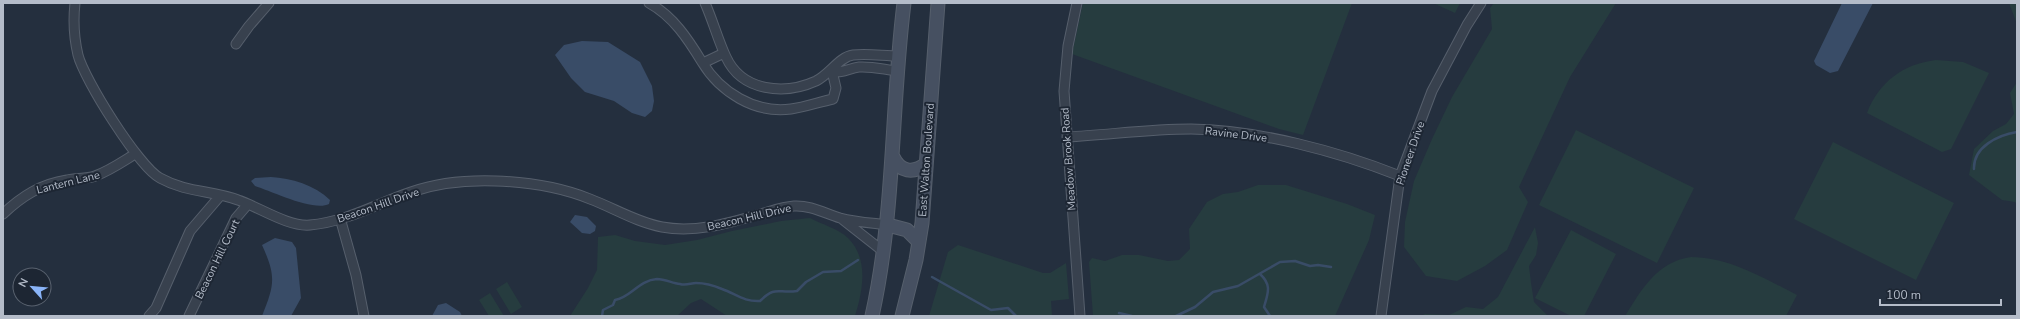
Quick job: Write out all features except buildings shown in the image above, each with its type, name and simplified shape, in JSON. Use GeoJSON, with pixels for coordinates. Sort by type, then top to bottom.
{"type":"FeatureCollection","features":[{"type":"Feature","properties":{"kind":"main road"},"geometry":{"type":"LineString","coordinates":[[872,316],[888,226],[904,3]]}},
{"type":"Feature","properties":{"kind":"main road","name":"East Walton Boulevard"},"geometry":{"type":"LineString","coordinates":[[902,316],[919,242],[938,3]]}},
{"type":"Feature","properties":{"kind":"main road"},"geometry":{"type":"LineString","coordinates":[[893,157],[898,166],[906,170],[915,170],[926,164]]}},
{"type":"Feature","properties":{"kind":"main road"},"geometry":{"type":"LineString","coordinates":[[888,226],[907,230],[919,242]]}},
{"type":"Feature","properties":{"kind":"street","name":"Beacon Hill Drive"},"geometry":{"type":"LineString","coordinates":[[75,3],[74,34],[78,57],[85,76],[135,154],[148,170],[157,177],[181,188],[237,199],[286,220],[307,226],[324,224],[411,192],[442,185],[490,181],[525,183],[569,191],[635,219],[661,227],[699,228],[728,223],[790,206],[805,206],[842,219],[888,226]]}},
{"type":"Feature","properties":{"kind":"street"},"geometry":{"type":"LineString","coordinates":[[236,44],[248,26],[269,3]]}},
{"type":"Feature","properties":{"kind":"street"},"geometry":{"type":"LineString","coordinates":[[649,3],[675,23],[691,43],[703,63],[718,83],[744,102],[771,110],[791,109],[833,99],[836,88],[832,71]]}},
{"type":"Feature","properties":{"kind":"street"},"geometry":{"type":"LineString","coordinates":[[705,3],[724,53],[736,71],[747,80],[762,88],[779,90],[796,88],[817,81],[832,71],[837,63],[848,56],[899,56]]}},
{"type":"Feature","properties":{"kind":"street","name":"Meadow Brook Road"},"geometry":{"type":"LineString","coordinates":[[1077,3],[1071,28],[1065,68],[1064,91],[1080,316]]}},
{"type":"Feature","properties":{"kind":"street","name":"Pioneer Drive"},"geometry":{"type":"LineString","coordinates":[[1381,316],[1400,176],[1432,91],[1459,38],[1480,3]]}},
{"type":"Feature","properties":{"kind":"street"},"geometry":{"type":"LineString","coordinates":[[703,63],[724,53]]}},
{"type":"Feature","properties":{"kind":"street"},"geometry":{"type":"LineString","coordinates":[[864,55],[864,68]]}},
{"type":"Feature","properties":{"kind":"street"},"geometry":{"type":"LineString","coordinates":[[832,71],[846,72],[853,68],[898,71]]}},
{"type":"Feature","properties":{"kind":"street","name":"Ravine Drive"},"geometry":{"type":"LineString","coordinates":[[1067,137],[1165,130],[1228,131],[1286,141],[1382,169],[1400,176]]}},
{"type":"Feature","properties":{"kind":"street","name":"Lantern Lane"},"geometry":{"type":"LineString","coordinates":[[3,214],[19,199],[31,191],[64,180],[93,177],[110,170],[135,154]]}},
{"type":"Feature","properties":{"kind":"street"},"geometry":{"type":"LineString","coordinates":[[149,316],[156,308],[190,231],[220,196]]}},
{"type":"Feature","properties":{"kind":"street","name":"Beacon Hill Court"},"geometry":{"type":"LineString","coordinates":[[188,316],[236,218],[248,204]]}},
{"type":"Feature","properties":{"kind":"street"},"geometry":{"type":"LineString","coordinates":[[340,218],[356,275],[364,316]]}},
{"type":"Feature","properties":{"kind":"street","name":"Beacon Hill Drive"},"geometry":{"type":"LineString","coordinates":[[842,219],[884,252]]}},
{"type":"Feature","properties":{"kind":"green space"},"geometry":{"type":"Polygon","coordinates":[[[1083,3],[1352,3],[1303,135],[1279,129],[1072,54],[1083,3]]]}},
{"type":"Feature","properties":{"kind":"green space"},"geometry":{"type":"Polygon","coordinates":[[[1433,3],[1460,3],[1455,13],[1433,3]]]}},
{"type":"Feature","properties":{"kind":"green space"},"geometry":{"type":"Polygon","coordinates":[[[1494,3],[1616,3],[1570,77],[1519,187],[1528,202],[1507,250],[1485,266],[1457,281],[1426,276],[1404,247],[1405,222],[1414,181],[1452,97],[1492,29],[1490,8],[1494,3]]]}},
{"type":"Feature","properties":{"kind":"green space"},"geometry":{"type":"Polygon","coordinates":[[[2009,3],[2017,3],[2017,24],[2009,3]]]}},
{"type":"Feature","properties":{"kind":"green space"},"geometry":{"type":"Polygon","coordinates":[[[1936,60],[1963,62],[1989,73],[1951,149],[1942,152],[1867,113],[1878,92],[1894,76],[1913,66],[1936,60]]]}},
{"type":"Feature","properties":{"kind":"green space"},"geometry":{"type":"Polygon","coordinates":[[[2017,82],[2017,204],[2015,202],[2002,200],[1969,175],[1974,149],[1993,131],[2006,124],[2014,114],[2010,93],[2017,82]]]}},
{"type":"Feature","properties":{"kind":"green space"},"geometry":{"type":"Polygon","coordinates":[[[1576,130],[1694,188],[1657,263],[1539,205],[1576,130]]]}},
{"type":"Feature","properties":{"kind":"green space"},"geometry":{"type":"Polygon","coordinates":[[[1833,142],[1954,203],[1916,280],[1794,219],[1833,142]]]}},
{"type":"Feature","properties":{"kind":"green space"},"geometry":{"type":"Polygon","coordinates":[[[1258,185],[1286,185],[1347,204],[1375,215],[1369,240],[1335,316],[1093,316],[1089,262],[1092,258],[1105,261],[1122,255],[1139,255],[1168,261],[1179,260],[1190,249],[1189,229],[1207,202],[1223,194],[1238,192],[1258,185]]]}},
{"type":"Feature","properties":{"kind":"green space"},"geometry":{"type":"Polygon","coordinates":[[[810,218],[835,229],[848,238],[855,246],[862,265],[862,285],[855,316],[727,316],[701,299],[691,303],[677,316],[570,316],[588,288],[597,270],[598,237],[615,235],[635,241],[665,245],[697,240],[781,221],[810,218]]]}},
{"type":"Feature","properties":{"kind":"green space"},"geometry":{"type":"Polygon","coordinates":[[[1535,227],[1538,243],[1536,255],[1529,266],[1531,283],[1534,302],[1548,316],[1421,316],[1425,314],[1449,315],[1466,307],[1483,309],[1498,297],[1535,227]]]}},
{"type":"Feature","properties":{"kind":"green space"},"geometry":{"type":"Polygon","coordinates":[[[1571,230],[1616,254],[1584,316],[1571,316],[1535,298],[1571,230]]]}},
{"type":"Feature","properties":{"kind":"green space"},"geometry":{"type":"Polygon","coordinates":[[[958,245],[1043,273],[1050,273],[1066,263],[1069,299],[1051,301],[1052,316],[929,316],[948,252],[958,245]]]}},
{"type":"Feature","properties":{"kind":"green space"},"geometry":{"type":"Polygon","coordinates":[[[1691,257],[1719,261],[1746,270],[1797,295],[1786,316],[1625,316],[1644,287],[1652,278],[1669,265],[1679,260],[1691,257]]]}},
{"type":"Feature","properties":{"kind":"green space"},"geometry":{"type":"Polygon","coordinates":[[[507,282],[522,307],[511,314],[496,289],[507,282]]]}},
{"type":"Feature","properties":{"kind":"green space"},"geometry":{"type":"Polygon","coordinates":[[[490,293],[504,316],[489,316],[479,300],[490,293]]]}},
{"type":"Feature","properties":{"kind":"water"},"geometry":{"type":"Polygon","coordinates":[[[1842,3],[1873,3],[1838,71],[1830,73],[1816,65],[1814,61],[1842,3]]]}},
{"type":"Feature","properties":{"kind":"water"},"geometry":{"type":"Polygon","coordinates":[[[582,41],[608,42],[640,62],[652,86],[654,101],[652,111],[645,117],[632,113],[614,101],[585,92],[571,78],[555,55],[564,45],[582,41]]]}},
{"type":"Feature","properties":{"kind":"water"},"geometry":{"type":"Polygon","coordinates":[[[271,177],[287,179],[310,186],[330,200],[329,204],[322,206],[292,200],[255,186],[251,181],[255,178],[271,177]]]}},
{"type":"Feature","properties":{"kind":"water"},"geometry":{"type":"Polygon","coordinates":[[[575,215],[587,217],[596,226],[595,231],[590,234],[582,233],[570,222],[575,215]]]}},
{"type":"Feature","properties":{"kind":"water"},"geometry":{"type":"Polygon","coordinates":[[[275,238],[292,242],[296,248],[301,298],[291,316],[262,316],[271,288],[272,273],[262,245],[275,238]]]}},
{"type":"Feature","properties":{"kind":"water"},"geometry":{"type":"Polygon","coordinates":[[[446,303],[460,312],[462,316],[432,316],[438,305],[446,303]]]}},
{"type":"Feature","properties":{"kind":"waterway"},"geometry":{"type":"LineString","coordinates":[[1974,169],[1975,161],[1982,148],[1995,139],[2017,132]]}},
{"type":"Feature","properties":{"kind":"waterway"},"geometry":{"type":"LineString","coordinates":[[602,316],[603,310],[613,305],[615,300],[620,299],[645,282],[651,280],[660,279],[684,285],[696,283],[706,284],[745,299],[760,301],[770,293],[777,291],[797,291],[806,282],[823,272],[841,271],[858,260]]}},
{"type":"Feature","properties":{"kind":"waterway"},"geometry":{"type":"LineString","coordinates":[[1176,316],[1195,307],[1213,292],[1238,286],[1280,262],[1295,261],[1310,266],[1318,265],[1331,267]]}},
{"type":"Feature","properties":{"kind":"waterway"},"geometry":{"type":"LineString","coordinates":[[1260,274],[1268,286],[1268,293],[1264,307],[1270,316]]}},
{"type":"Feature","properties":{"kind":"waterway"},"geometry":{"type":"LineString","coordinates":[[932,277],[991,310],[1008,308],[1016,316]]}},
{"type":"Feature","properties":{"kind":"waterway"},"geometry":{"type":"LineString","coordinates":[[1119,313],[1132,316]]}}]}
